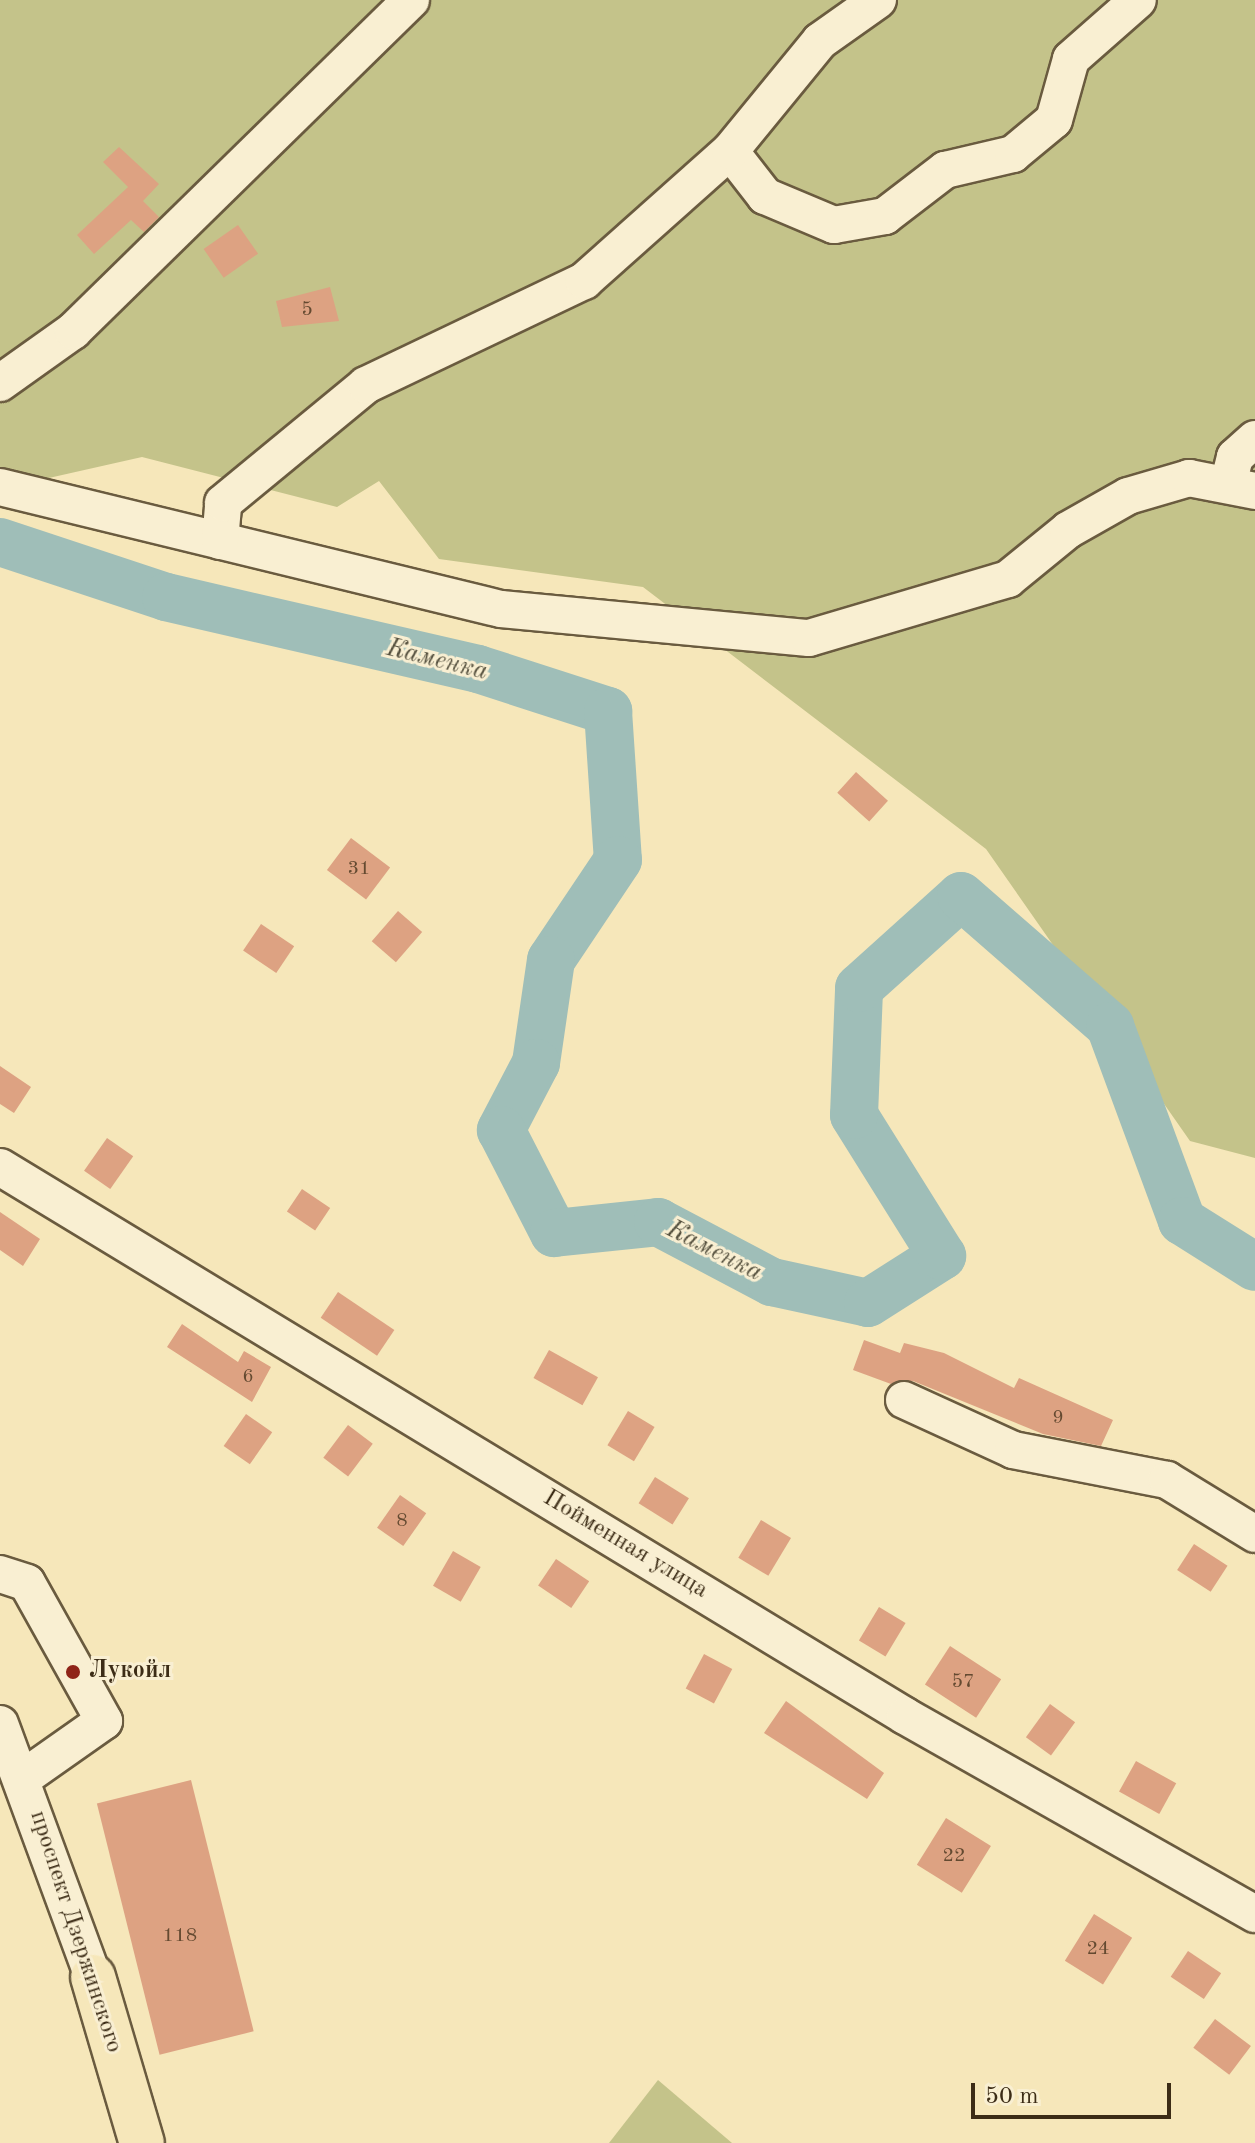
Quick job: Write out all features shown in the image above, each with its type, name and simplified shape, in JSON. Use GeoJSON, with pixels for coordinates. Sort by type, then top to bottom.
{"type":"FeatureCollection","features":[{"type":"Feature","properties":{"kind":"main road","name":"проспект Дзержинского"},"geometry":{"type":"LineString","coordinates":[[93,1977],[142,2143]]}},
{"type":"Feature","properties":{"kind":"street"},"geometry":{"type":"LineString","coordinates":[[0,383],[73,331],[411,0]]}},
{"type":"Feature","properties":{"kind":"street"},"geometry":{"type":"LineString","coordinates":[[220,541],[223,503],[366,385],[584,281],[730,151],[820,41],[878,0]]}},
{"type":"Feature","properties":{"kind":"street"},"geometry":{"type":"LineString","coordinates":[[730,151],[765,196],[834,225],[885,216],[945,170],[1013,154],[1054,120],[1071,59],[1138,0]]}},
{"type":"Feature","properties":{"kind":"street"},"geometry":{"type":"LineString","coordinates":[[0,487],[501,609],[809,638],[1008,579],[1068,530],[1128,496],[1189,478],[1241,488],[1235,457],[1255,439]]}},
{"type":"Feature","properties":{"kind":"street","name":"Пойменная улица"},"geometry":{"type":"LineString","coordinates":[[0,1167],[905,1716],[1255,1914]]}},
{"type":"Feature","properties":{"kind":"street"},"geometry":{"type":"LineString","coordinates":[[904,1400],[1013,1450],[1167,1480],[1255,1534]]}},
{"type":"Feature","properties":{"kind":"street"},"geometry":{"type":"LineString","coordinates":[[0,1574],[27,1583],[104,1721],[23,1778]]}},
{"type":"Feature","properties":{"kind":"street","name":"проспект Дзержинского"},"geometry":{"type":"LineString","coordinates":[[0,1724],[23,1778],[93,1977]]}},
{"type":"Feature","properties":{"kind":"shaded area"},"geometry":{"type":"Polygon","coordinates":[[[0,0],[1255,0],[1255,1158],[1190,1141],[986,849],[643,587],[439,559],[379,481],[337,507],[142,457],[0,489],[0,0]]]}},
{"type":"Feature","properties":{"kind":"shaded area"},"geometry":{"type":"Polygon","coordinates":[[[658,2080],[732,2143],[609,2143],[658,2080]]]}},
{"type":"Feature","properties":{"kind":"building"},"geometry":{"type":"Polygon","coordinates":[[[119,147],[159,184],[143,201],[159,217],[144,232],[131,220],[94,254],[77,235],[128,187],[103,162],[119,147]]]}},
{"type":"Feature","properties":{"kind":"building"},"geometry":{"type":"Polygon","coordinates":[[[238,225],[258,254],[224,278],[204,249],[238,225]]]}},
{"type":"Feature","properties":{"kind":"building"},"geometry":{"type":"Polygon","coordinates":[[[330,287],[339,321],[282,327],[276,301],[330,287]]]}},
{"type":"Feature","properties":{"kind":"building"},"geometry":{"type":"Polygon","coordinates":[[[856,772],[888,801],[869,822],[837,793],[856,772]]]}},
{"type":"Feature","properties":{"kind":"building"},"geometry":{"type":"Polygon","coordinates":[[[351,838],[390,867],[366,899],[327,870],[351,838]]]}},
{"type":"Feature","properties":{"kind":"building"},"geometry":{"type":"Polygon","coordinates":[[[398,911],[422,932],[396,962],[372,941],[398,911]]]}},
{"type":"Feature","properties":{"kind":"building"},"geometry":{"type":"Polygon","coordinates":[[[261,924],[294,946],[276,973],[243,951],[261,924]]]}},
{"type":"Feature","properties":{"kind":"building"},"geometry":{"type":"Polygon","coordinates":[[[0,1066],[31,1087],[14,1113],[0,1104],[0,1066]]]}},
{"type":"Feature","properties":{"kind":"building"},"geometry":{"type":"Polygon","coordinates":[[[107,1138],[133,1156],[110,1189],[84,1171],[107,1138]]]}},
{"type":"Feature","properties":{"kind":"building"},"geometry":{"type":"Polygon","coordinates":[[[302,1189],[330,1208],[315,1230],[287,1211],[302,1189]]]}},
{"type":"Feature","properties":{"kind":"building"},"geometry":{"type":"Polygon","coordinates":[[[0,1212],[40,1239],[23,1266],[0,1250],[0,1212]]]}},
{"type":"Feature","properties":{"kind":"building"},"geometry":{"type":"Polygon","coordinates":[[[338,1292],[394,1330],[377,1356],[321,1318],[338,1292]]]}},
{"type":"Feature","properties":{"kind":"building"},"geometry":{"type":"Polygon","coordinates":[[[182,1324],[238,1362],[244,1351],[271,1367],[252,1402],[167,1347],[182,1324]]]}},
{"type":"Feature","properties":{"kind":"building"},"geometry":{"type":"Polygon","coordinates":[[[864,1340],[900,1353],[904,1343],[944,1353],[1014,1388],[1019,1378],[1113,1420],[1101,1446],[1043,1434],[913,1381],[891,1384],[853,1370],[864,1340]]]}},
{"type":"Feature","properties":{"kind":"building"},"geometry":{"type":"Polygon","coordinates":[[[549,1350],[598,1377],[582,1405],[533,1378],[549,1350]]]}},
{"type":"Feature","properties":{"kind":"building"},"geometry":{"type":"Polygon","coordinates":[[[628,1411],[655,1427],[634,1461],[607,1445],[628,1411]]]}},
{"type":"Feature","properties":{"kind":"building"},"geometry":{"type":"Polygon","coordinates":[[[246,1414],[272,1432],[250,1464],[224,1446],[246,1414]]]}},
{"type":"Feature","properties":{"kind":"building"},"geometry":{"type":"Polygon","coordinates":[[[348,1425],[373,1444],[348,1476],[323,1458],[348,1425]]]}},
{"type":"Feature","properties":{"kind":"building"},"geometry":{"type":"Polygon","coordinates":[[[655,1477],[689,1498],[672,1524],[639,1503],[655,1477]]]}},
{"type":"Feature","properties":{"kind":"building"},"geometry":{"type":"Polygon","coordinates":[[[400,1495],[426,1513],[403,1546],[377,1528],[400,1495]]]}},
{"type":"Feature","properties":{"kind":"building"},"geometry":{"type":"Polygon","coordinates":[[[761,1520],[791,1538],[768,1576],[738,1558],[761,1520]]]}},
{"type":"Feature","properties":{"kind":"building"},"geometry":{"type":"Polygon","coordinates":[[[1194,1544],[1228,1566],[1211,1592],[1177,1570],[1194,1544]]]}},
{"type":"Feature","properties":{"kind":"building"},"geometry":{"type":"Polygon","coordinates":[[[453,1551],[481,1567],[461,1602],[433,1586],[453,1551]]]}},
{"type":"Feature","properties":{"kind":"building"},"geometry":{"type":"Polygon","coordinates":[[[556,1559],[589,1581],[571,1608],[538,1586],[556,1559]]]}},
{"type":"Feature","properties":{"kind":"building"},"geometry":{"type":"Polygon","coordinates":[[[879,1607],[906,1623],[885,1656],[859,1640],[879,1607]]]}},
{"type":"Feature","properties":{"kind":"building"},"geometry":{"type":"Polygon","coordinates":[[[950,1646],[1001,1679],[976,1718],[925,1685],[950,1646]]]}},
{"type":"Feature","properties":{"kind":"building"},"geometry":{"type":"Polygon","coordinates":[[[704,1654],[732,1669],[714,1703],[686,1688],[704,1654]]]}},
{"type":"Feature","properties":{"kind":"building"},"geometry":{"type":"Polygon","coordinates":[[[786,1701],[884,1773],[867,1799],[764,1733],[786,1701]]]}},
{"type":"Feature","properties":{"kind":"building"},"geometry":{"type":"Polygon","coordinates":[[[1050,1704],[1075,1722],[1051,1755],[1026,1737],[1050,1704]]]}},
{"type":"Feature","properties":{"kind":"building"},"geometry":{"type":"Polygon","coordinates":[[[1136,1761],[1176,1783],[1159,1814],[1119,1792],[1136,1761]]]}},
{"type":"Feature","properties":{"kind":"building"},"geometry":{"type":"Polygon","coordinates":[[[191,1780],[254,2031],[160,2055],[97,1803],[191,1780]]]}},
{"type":"Feature","properties":{"kind":"building"},"geometry":{"type":"Polygon","coordinates":[[[946,1818],[991,1846],[962,1893],[917,1865],[946,1818]]]}},
{"type":"Feature","properties":{"kind":"building"},"geometry":{"type":"Polygon","coordinates":[[[1094,1914],[1132,1938],[1103,1984],[1065,1961],[1094,1914]]]}},
{"type":"Feature","properties":{"kind":"building"},"geometry":{"type":"Polygon","coordinates":[[[1188,1951],[1221,1973],[1204,1999],[1171,1977],[1188,1951]]]}},
{"type":"Feature","properties":{"kind":"building"},"geometry":{"type":"Polygon","coordinates":[[[1215,2019],[1251,2046],[1229,2075],[1193,2048],[1215,2019]]]}},
{"type":"Feature","properties":{"kind":"waterway","name":"Каменка"},"geometry":{"type":"LineString","coordinates":[[0,542],[166,597],[478,669],[608,711],[618,860],[551,960],[536,1063],[501,1130],[554,1233],[658,1222],[772,1282],[868,1303],[942,1256],[854,1115],[859,988],[961,896],[1110,1026],[1182,1221],[1255,1267]]}},
{"type":"Feature","properties":{"kind":"place","name":"Лукойл"},"geometry":{"type":"Point","coordinates":[73,1672]}}]}
